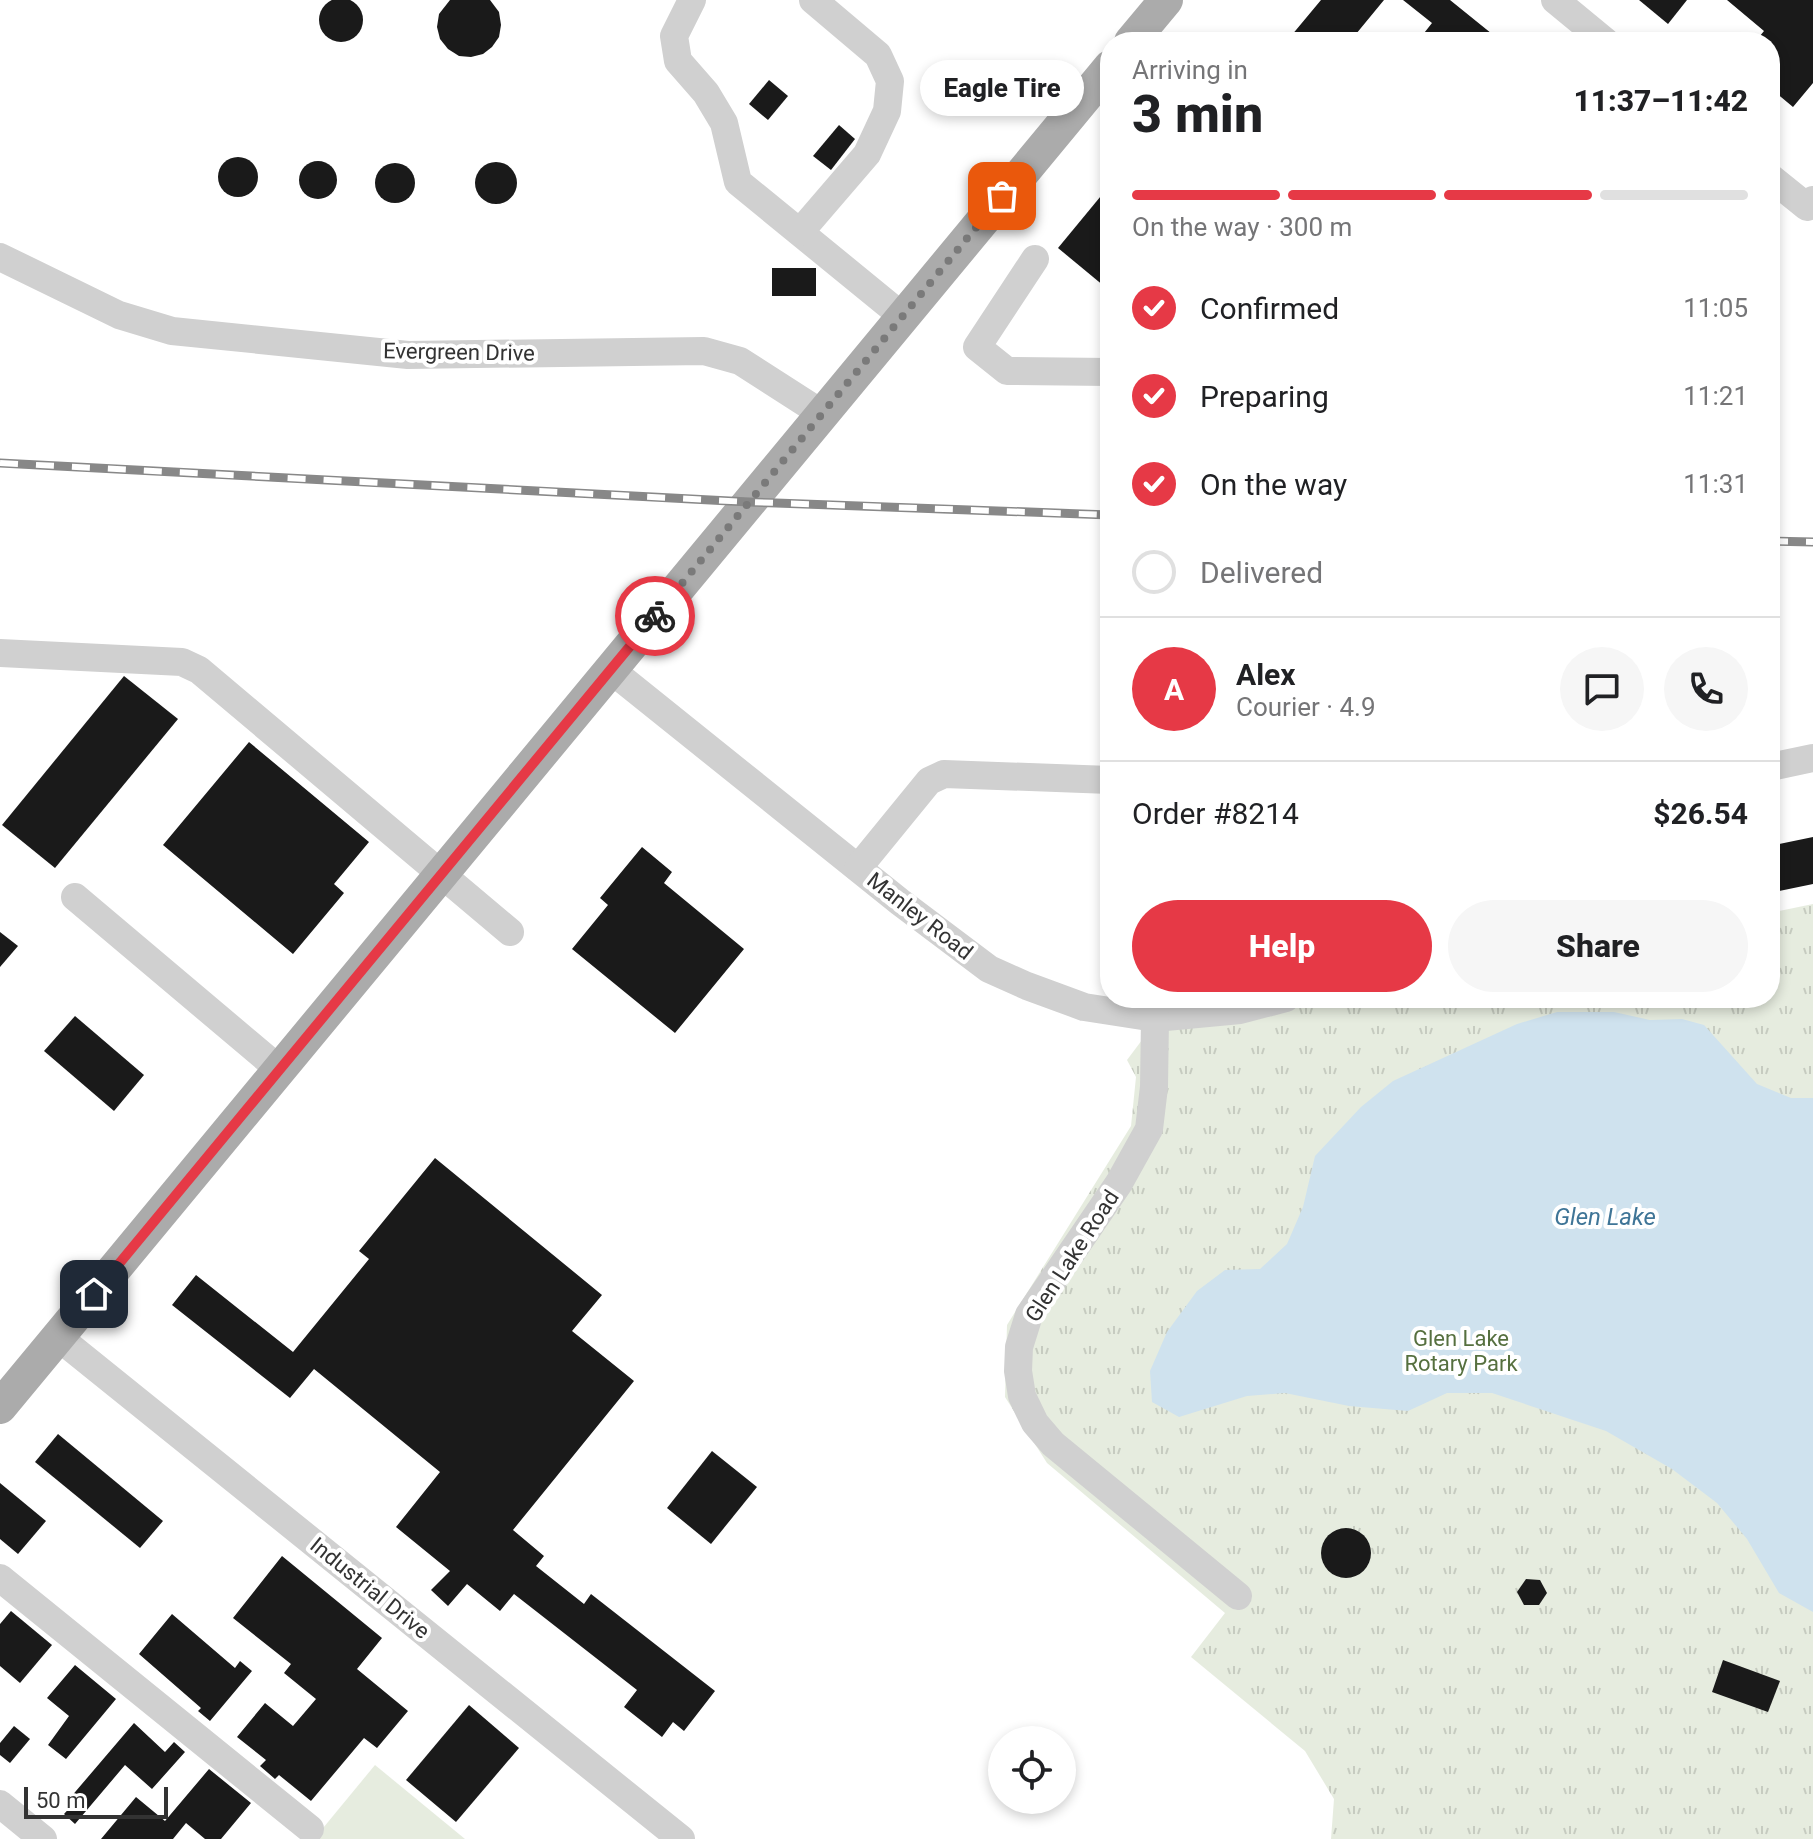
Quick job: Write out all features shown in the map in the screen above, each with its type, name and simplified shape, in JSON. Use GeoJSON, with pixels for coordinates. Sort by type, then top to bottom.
{"type":"FeatureCollection","features":[{"type":"Feature","properties":{"kind":"main road"},"geometry":{"type":"LineString","coordinates":[[1139,32],[1166,0]]}},
{"type":"Feature","properties":{"kind":"main road"},"geometry":{"type":"LineString","coordinates":[[0,1407],[1100,79]]}},
{"type":"Feature","properties":{"kind":"street"},"geometry":{"type":"LineString","coordinates":[[692,0],[674,36],[678,61],[706,93],[724,123],[738,182],[902,316]]}},
{"type":"Feature","properties":{"kind":"street"},"geometry":{"type":"LineString","coordinates":[[800,232],[867,154],[887,111],[890,81],[878,55],[813,0]]}},
{"type":"Feature","properties":{"kind":"street"},"geometry":{"type":"LineString","coordinates":[[1555,0],[1594,32]]}},
{"type":"Feature","properties":{"kind":"street"},"geometry":{"type":"LineString","coordinates":[[1780,184],[1810,204]]}},
{"type":"Feature","properties":{"kind":"street","name":"Evergreen Drive"},"geometry":{"type":"LineString","coordinates":[[0,257],[119,315],[172,331],[408,355],[704,351],[735,359],[821,413]]}},
{"type":"Feature","properties":{"kind":"street"},"geometry":{"type":"LineString","coordinates":[[1035,259],[977,347],[1007,371],[1100,372]]}},
{"type":"Feature","properties":{"kind":"street"},"geometry":{"type":"LineString","coordinates":[[0,653],[182,662],[199,670],[510,932]]}},
{"type":"Feature","properties":{"kind":"street","name":"Manley Road"},"geometry":{"type":"LineString","coordinates":[[611,670],[989,969],[1084,1007],[1155,1018],[1248,1008]]}},
{"type":"Feature","properties":{"kind":"street"},"geometry":{"type":"LineString","coordinates":[[1780,765],[1813,758]]}},
{"type":"Feature","properties":{"kind":"street"},"geometry":{"type":"LineString","coordinates":[[858,868],[929,781],[944,774],[1100,780]]}},
{"type":"Feature","properties":{"kind":"street"},"geometry":{"type":"LineString","coordinates":[[75,897],[280,1070]]}},
{"type":"Feature","properties":{"kind":"street","name":"Glen Lake Road"},"geometry":{"type":"LineString","coordinates":[[1155,1018],[1154,1087],[1149,1129],[1119,1183],[1029,1315],[1019,1347],[1018,1371],[1022,1396],[1035,1423],[1053,1444],[1238,1596]]}},
{"type":"Feature","properties":{"kind":"street","name":"Industrial Drive"},"geometry":{"type":"LineString","coordinates":[[58,1337],[681,1839]]}},
{"type":"Feature","properties":{"kind":"street"},"geometry":{"type":"LineString","coordinates":[[0,1578],[310,1829]]}},
{"type":"Feature","properties":{"kind":"street"},"geometry":{"type":"LineString","coordinates":[[0,1804],[43,1839]]}},
{"type":"Feature","properties":{"kind":"green space","name":"Glen Lake Rotary Park"},"geometry":{"type":"Polygon","coordinates":[[[1813,904],[1813,1839],[1331,1839],[1334,1799],[1305,1751],[1191,1657],[1225,1613],[1047,1463],[1005,1397],[1007,1325],[1131,1126],[1136,1077],[1127,1060],[1166,1008],[1780,1008],[1780,911],[1813,904]]]}},
{"type":"Feature","properties":{"kind":"green space"},"geometry":{"type":"Polygon","coordinates":[[[375,1765],[465,1839],[314,1839],[375,1765]]]}},
{"type":"Feature","properties":{"kind":"water","name":"Glen Lake"},"geometry":{"type":"Polygon","coordinates":[[[1557,1012],[1614,1012],[1650,1020],[1682,1019],[1704,1025],[1757,1084],[1791,1098],[1813,1098],[1813,1612],[1779,1593],[1747,1539],[1717,1503],[1672,1469],[1606,1431],[1492,1393],[1447,1393],[1408,1411],[1349,1406],[1285,1393],[1247,1396],[1179,1417],[1152,1402],[1150,1371],[1167,1332],[1197,1291],[1225,1270],[1260,1269],[1287,1244],[1303,1207],[1315,1156],[1361,1107],[1393,1081],[1517,1024],[1557,1012]]]}},
{"type":"Feature","properties":{"kind":"building"},"geometry":{"type":"Polygon","coordinates":[[[333,0],[349,0],[361,12],[361,28],[349,40],[333,40],[321,28],[321,12],[333,0]]]}},
{"type":"Feature","properties":{"kind":"building"},"geometry":{"type":"Polygon","coordinates":[[[450,0],[490,0],[499,12],[499,37],[483,54],[459,56],[440,39],[437,27],[439,14],[450,0]]]}},
{"type":"Feature","properties":{"kind":"building"},"geometry":{"type":"Polygon","coordinates":[[[1321,0],[1384,0],[1358,32],[1294,32],[1321,0]]]}},
{"type":"Feature","properties":{"kind":"building"},"geometry":{"type":"Polygon","coordinates":[[[1403,0],[1450,0],[1490,32],[1425,32],[1432,23],[1403,0]]]}},
{"type":"Feature","properties":{"kind":"building"},"geometry":{"type":"Polygon","coordinates":[[[1639,0],[1687,0],[1668,24],[1639,0]]]}},
{"type":"Feature","properties":{"kind":"building"},"geometry":{"type":"Polygon","coordinates":[[[1727,0],[1813,0],[1813,83],[1793,107],[1780,96],[1780,32],[1764,31],[1727,0]]]}},
{"type":"Feature","properties":{"kind":"building"},"geometry":{"type":"Polygon","coordinates":[[[769,80],[788,96],[768,120],[749,104],[769,80]]]}},
{"type":"Feature","properties":{"kind":"building"},"geometry":{"type":"Polygon","coordinates":[[[839,125],[855,139],[831,170],[813,156],[839,125]]]}},
{"type":"Feature","properties":{"kind":"building"},"geometry":{"type":"Polygon","coordinates":[[[238,157],[252,163],[258,177],[252,191],[238,197],[224,191],[218,177],[224,163],[238,157]]]}},
{"type":"Feature","properties":{"kind":"building"},"geometry":{"type":"Polygon","coordinates":[[[318,161],[332,166],[337,180],[332,194],[318,199],[304,194],[299,180],[304,166],[318,161]]]}},
{"type":"Feature","properties":{"kind":"building"},"geometry":{"type":"Polygon","coordinates":[[[496,162],[511,168],[517,183],[511,198],[496,204],[481,198],[475,183],[481,168],[496,162]]]}},
{"type":"Feature","properties":{"kind":"building"},"geometry":{"type":"Polygon","coordinates":[[[395,163],[409,169],[415,183],[409,197],[395,203],[381,197],[375,183],[381,169],[395,163]]]}},
{"type":"Feature","properties":{"kind":"building"},"geometry":{"type":"Polygon","coordinates":[[[1100,197],[1100,283],[1058,248],[1100,197]]]}},
{"type":"Feature","properties":{"kind":"building"},"geometry":{"type":"Polygon","coordinates":[[[772,268],[816,268],[816,296],[772,296],[772,268]]]}},
{"type":"Feature","properties":{"kind":"building"},"geometry":{"type":"Polygon","coordinates":[[[124,676],[178,719],[55,868],[2,825],[124,676]]]}},
{"type":"Feature","properties":{"kind":"building"},"geometry":{"type":"Polygon","coordinates":[[[249,742],[369,842],[334,884],[344,893],[293,954],[163,845],[249,742]]]}},
{"type":"Feature","properties":{"kind":"building"},"geometry":{"type":"Polygon","coordinates":[[[1813,837],[1813,884],[1780,891],[1780,844],[1813,837]]]}},
{"type":"Feature","properties":{"kind":"building"},"geometry":{"type":"Polygon","coordinates":[[[642,847],[672,872],[664,883],[744,949],[675,1033],[572,949],[608,905],[600,898],[642,847]]]}},
{"type":"Feature","properties":{"kind":"building"},"geometry":{"type":"Polygon","coordinates":[[[0,932],[18,946],[0,967],[0,932]]]}},
{"type":"Feature","properties":{"kind":"building"},"geometry":{"type":"Polygon","coordinates":[[[75,1016],[144,1075],[114,1111],[44,1051],[75,1016]]]}},
{"type":"Feature","properties":{"kind":"building"},"geometry":{"type":"Polygon","coordinates":[[[435,1158],[602,1295],[572,1331],[634,1381],[513,1530],[544,1556],[536,1566],[584,1604],[591,1594],[715,1691],[684,1731],[673,1722],[662,1737],[624,1707],[637,1690],[514,1594],[500,1611],[467,1584],[448,1606],[431,1590],[450,1571],[396,1527],[440,1472],[314,1369],[290,1398],[172,1305],[196,1275],[293,1352],[369,1259],[359,1251],[435,1158]]]}},
{"type":"Feature","properties":{"kind":"building"},"geometry":{"type":"Polygon","coordinates":[[[58,1434],[163,1521],[140,1548],[35,1462],[58,1434]]]}},
{"type":"Feature","properties":{"kind":"building"},"geometry":{"type":"Polygon","coordinates":[[[712,1451],[757,1487],[711,1544],[667,1508],[712,1451]]]}},
{"type":"Feature","properties":{"kind":"building"},"geometry":{"type":"Polygon","coordinates":[[[0,1483],[46,1521],[18,1554],[0,1539],[0,1483]]]}},
{"type":"Feature","properties":{"kind":"building"},"geometry":{"type":"Polygon","coordinates":[[[1346,1528],[1364,1535],[1371,1553],[1364,1571],[1346,1578],[1328,1571],[1321,1553],[1328,1535],[1346,1528]]]}},
{"type":"Feature","properties":{"kind":"building"},"geometry":{"type":"Polygon","coordinates":[[[282,1556],[382,1638],[357,1669],[408,1711],[377,1748],[364,1738],[311,1801],[279,1775],[275,1779],[260,1766],[266,1760],[237,1737],[265,1703],[293,1726],[316,1699],[284,1673],[291,1664],[233,1618],[282,1556]]]}},
{"type":"Feature","properties":{"kind":"building"},"geometry":{"type":"Polygon","coordinates":[[[1526,1579],[1540,1580],[1547,1593],[1539,1605],[1524,1605],[1517,1592],[1526,1579]]]}},
{"type":"Feature","properties":{"kind":"building"},"geometry":{"type":"Polygon","coordinates":[[[11,1611],[52,1645],[20,1683],[0,1666],[0,1624],[11,1611]]]}},
{"type":"Feature","properties":{"kind":"building"},"geometry":{"type":"Polygon","coordinates":[[[172,1614],[235,1668],[240,1661],[252,1671],[210,1721],[198,1711],[201,1708],[139,1654],[172,1614]]]}},
{"type":"Feature","properties":{"kind":"building"},"geometry":{"type":"Polygon","coordinates":[[[1723,1660],[1780,1681],[1768,1712],[1712,1692],[1723,1660]]]}},
{"type":"Feature","properties":{"kind":"building"},"geometry":{"type":"Polygon","coordinates":[[[75,1665],[116,1699],[66,1759],[48,1745],[69,1716],[47,1698],[75,1665]]]}},
{"type":"Feature","properties":{"kind":"building"},"geometry":{"type":"Polygon","coordinates":[[[469,1705],[519,1748],[456,1822],[406,1780],[469,1705]]]}},
{"type":"Feature","properties":{"kind":"building"},"geometry":{"type":"Polygon","coordinates":[[[134,1723],[165,1752],[174,1742],[185,1752],[152,1789],[125,1765],[75,1824],[64,1814],[75,1802],[70,1798],[134,1723]]]}},
{"type":"Feature","properties":{"kind":"building"},"geometry":{"type":"Polygon","coordinates":[[[14,1726],[30,1739],[10,1763],[0,1755],[0,1743],[14,1726]]]}},
{"type":"Feature","properties":{"kind":"building"},"geometry":{"type":"Polygon","coordinates":[[[209,1769],[251,1803],[221,1839],[205,1839],[186,1823],[173,1839],[101,1839],[136,1797],[165,1821],[209,1769]]]}},
{"type":"Feature","properties":{"kind":"railway"},"geometry":{"type":"LineString","coordinates":[[0,463],[749,502],[1100,515]]}},
{"type":"Feature","properties":{"kind":"railway"},"geometry":{"type":"LineString","coordinates":[[1780,541],[1813,542]]}},
{"type":"Feature","properties":{"kind":"way so far"},"geometry":{"type":"LineString","coordinates":[[655,616],[1002,196]]}},
{"type":"Feature","properties":{"kind":"place","name":"Eagle Tire"},"geometry":{"type":"Point","coordinates":[1002,196]}},
{"type":"Feature","properties":{"kind":"route"},"geometry":{"type":"LineString","coordinates":[[94,1294],[655,616]]}}]}
